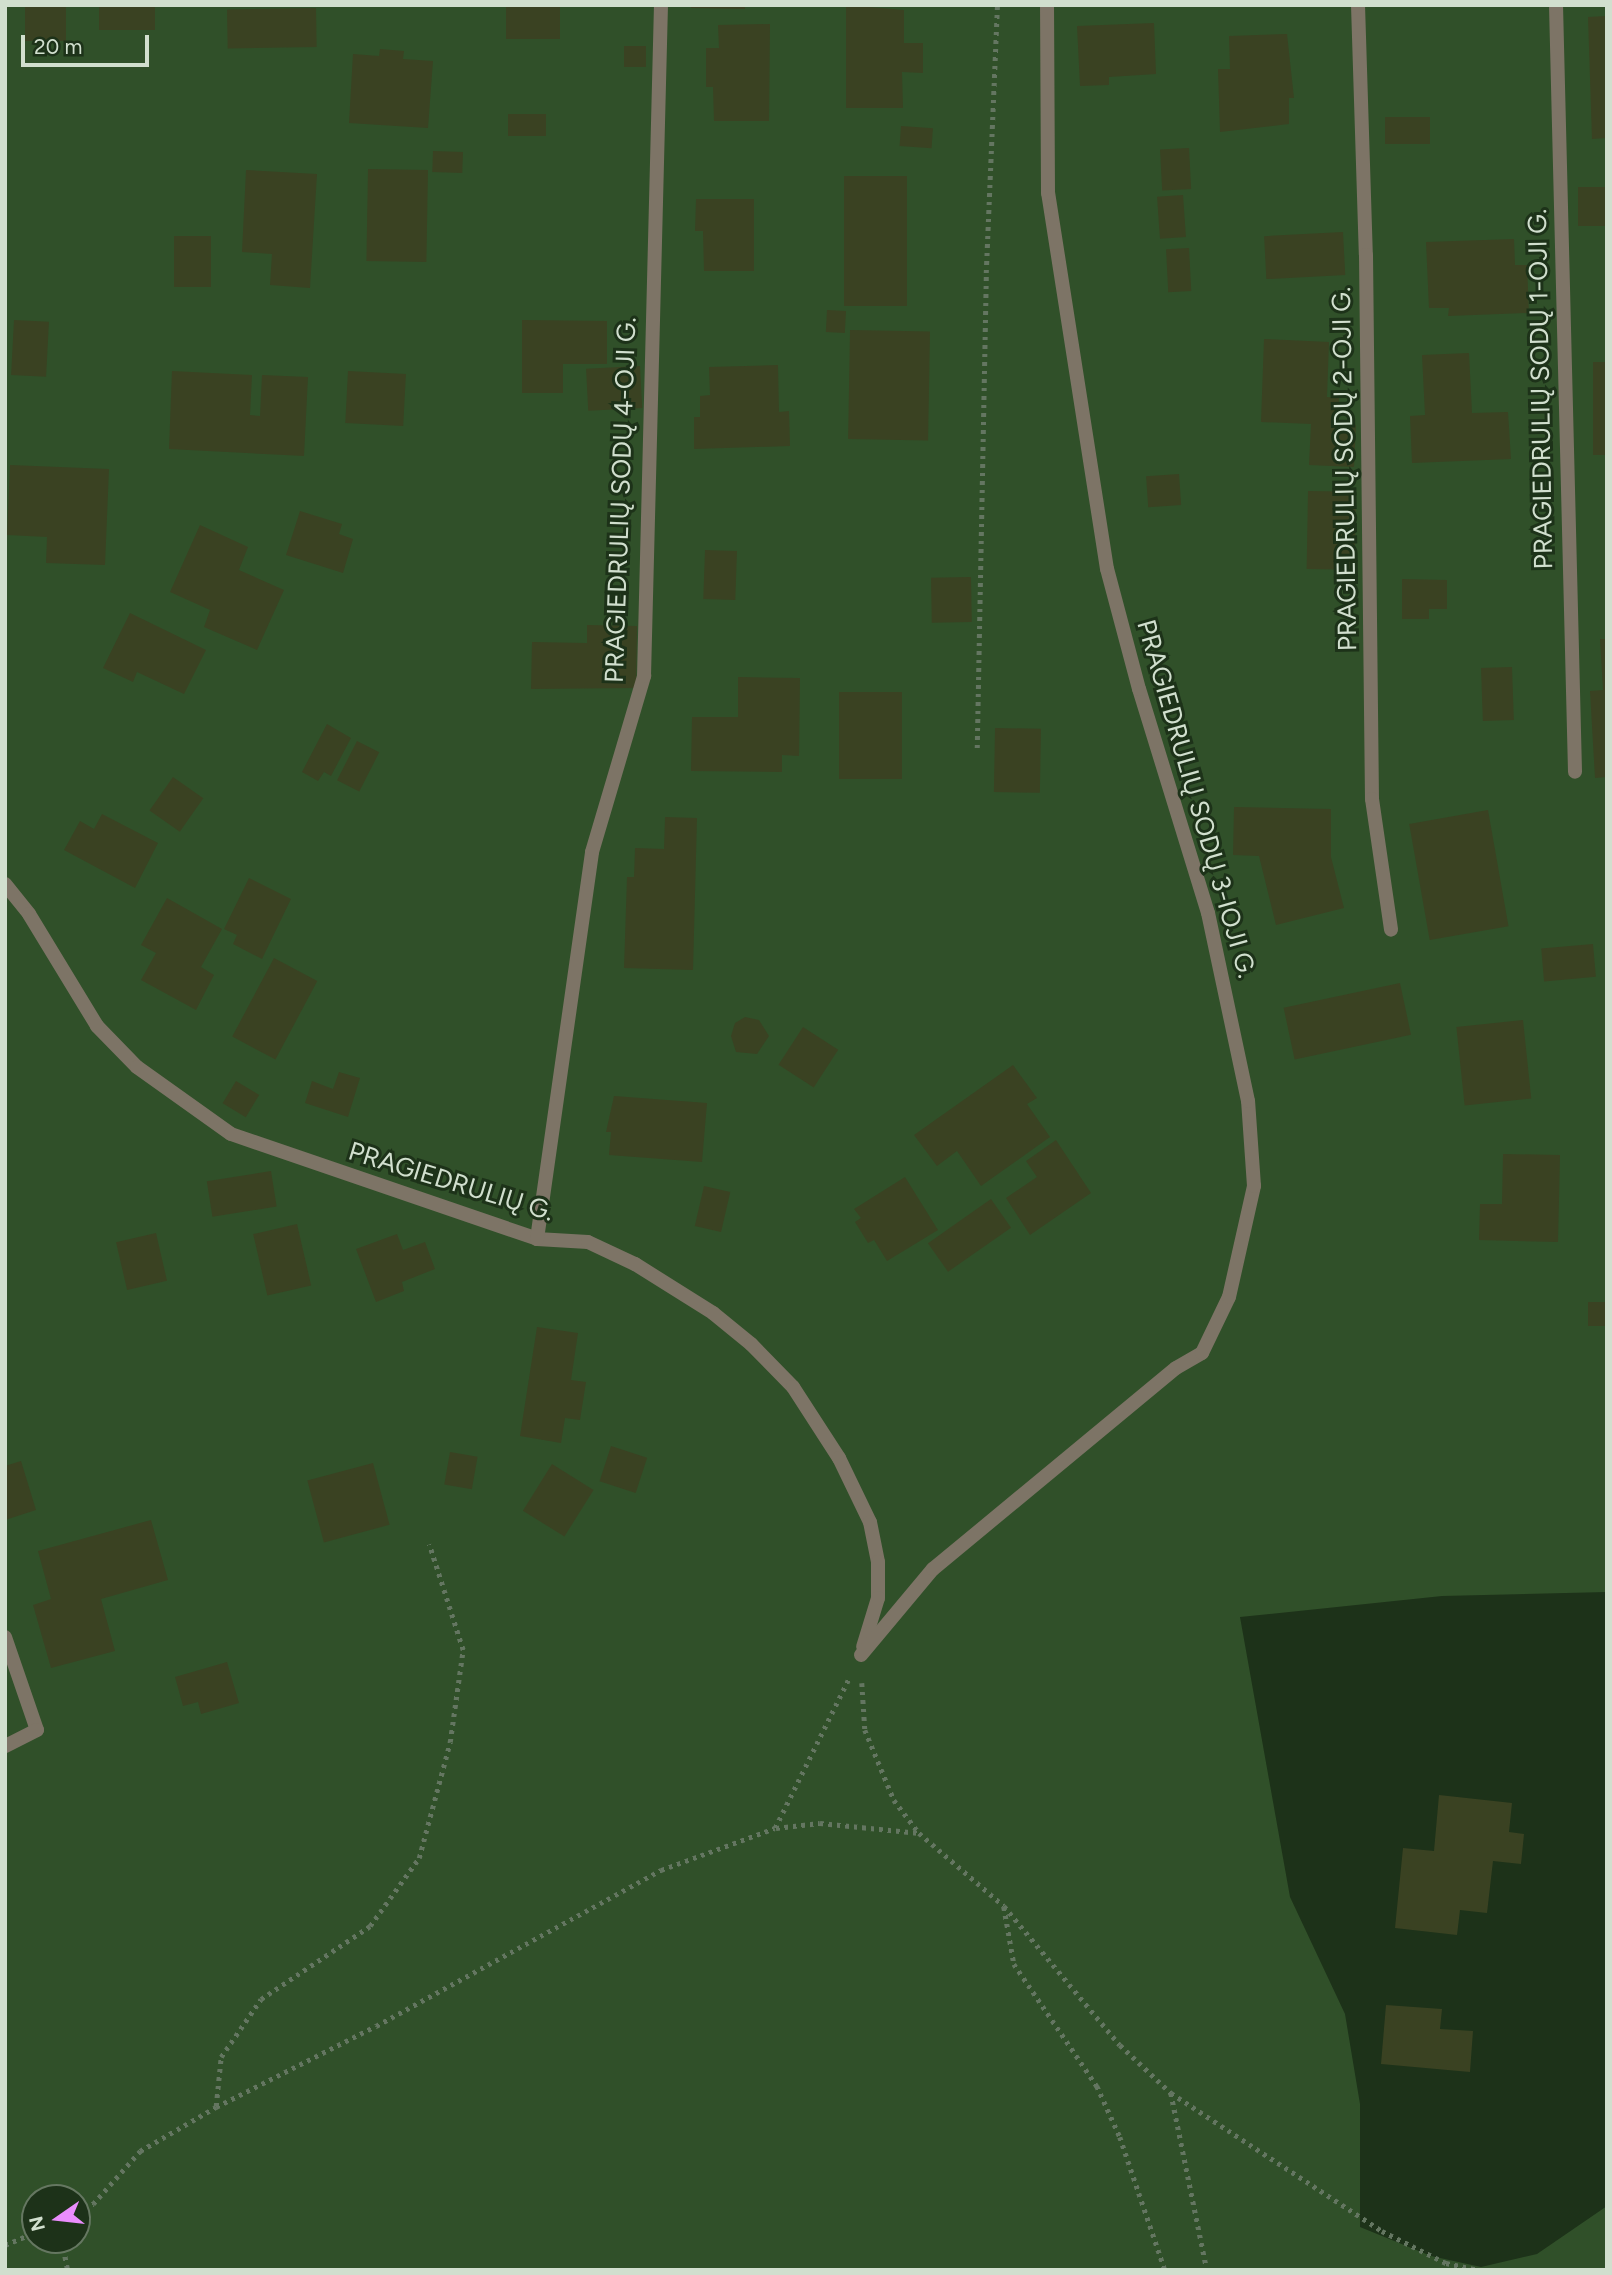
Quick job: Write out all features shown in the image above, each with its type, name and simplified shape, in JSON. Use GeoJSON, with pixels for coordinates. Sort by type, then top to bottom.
{"type":"FeatureCollection","features":[{"type":"Feature","properties":{"kind":"street","name":"PRAGIEDRULIŲ SODŲ 4-OJI G."},"geometry":{"type":"LineString","coordinates":[[537,1239],[592,852],[644,676],[661,5]]}},
{"type":"Feature","properties":{"kind":"street","name":"PRAGIEDRULIŲ SODŲ 3-IOJI G."},"geometry":{"type":"LineString","coordinates":[[861,1655],[933,1569],[1176,1368],[1202,1353],[1229,1297],[1254,1186],[1248,1101],[1208,913],[1139,689],[1107,569],[1048,193],[1047,5]]}},
{"type":"Feature","properties":{"kind":"street","name":"PRAGIEDRULIŲ SODŲ 2-OJI G."},"geometry":{"type":"LineString","coordinates":[[1358,5],[1366,255],[1372,799],[1391,930]]}},
{"type":"Feature","properties":{"kind":"street","name":"PRAGIEDRULIŲ SODŲ 1-OJI G."},"geometry":{"type":"LineString","coordinates":[[1556,5],[1575,772]]}},
{"type":"Feature","properties":{"kind":"street","name":"PRAGIEDRULIŲ G."},"geometry":{"type":"LineString","coordinates":[[5,884],[29,914],[97,1026],[137,1067],[231,1134],[537,1239],[587,1242],[635,1264],[713,1313],[793,1387],[839,1458],[870,1522],[878,1562],[878,1598],[861,1655]]}},
{"type":"Feature","properties":{"kind":"street"},"geometry":{"type":"LineString","coordinates":[[5,1637],[37,1730],[5,1746]]}},
{"type":"Feature","properties":{"kind":"path"},"geometry":{"type":"LineString","coordinates":[[977,748],[986,273],[997,5]]}},
{"type":"Feature","properties":{"kind":"path"},"geometry":{"type":"LineString","coordinates":[[216,2107],[221,2057],[261,1999],[370,1926],[419,1858],[450,1742],[463,1650],[429,1544]]}},
{"type":"Feature","properties":{"kind":"path"},"geometry":{"type":"LineString","coordinates":[[775,1828],[861,1655]]}},
{"type":"Feature","properties":{"kind":"path"},"geometry":{"type":"LineString","coordinates":[[861,1655],[865,1730],[873,1756],[894,1800],[919,1833],[1004,1906],[1120,2045],[1171,2093],[1382,2231],[1446,2263],[1478,2270]]}},
{"type":"Feature","properties":{"kind":"path"},"geometry":{"type":"LineString","coordinates":[[91,2205],[140,2151],[216,2107],[376,2026],[662,1870],[775,1828],[820,1823],[919,1833]]}},
{"type":"Feature","properties":{"kind":"path"},"geometry":{"type":"LineString","coordinates":[[1004,1906],[1014,1964],[1097,2086],[1120,2137],[1166,2270]]}},
{"type":"Feature","properties":{"kind":"path"},"geometry":{"type":"LineString","coordinates":[[1171,2093],[1207,2270]]}},
{"type":"Feature","properties":{"kind":"green space"},"geometry":{"type":"Polygon","coordinates":[[[5,5],[1607,5],[1607,1592],[1442,1596],[1240,1617],[1290,1897],[1345,2014],[1360,2104],[1360,2227],[1431,2256],[1481,2267],[1537,2254],[1607,2206],[1607,2270],[5,2270],[5,5]]]}},
{"type":"Feature","properties":{"kind":"building"},"geometry":{"type":"Polygon","coordinates":[[[25,5],[66,5],[66,41],[25,41],[25,5]]]}},
{"type":"Feature","properties":{"kind":"building"},"geometry":{"type":"Polygon","coordinates":[[[99,5],[155,5],[155,30],[99,30],[99,5]]]}},
{"type":"Feature","properties":{"kind":"building"},"geometry":{"type":"Polygon","coordinates":[[[506,5],[560,5],[560,39],[506,39],[506,5]]]}},
{"type":"Feature","properties":{"kind":"building"},"geometry":{"type":"Polygon","coordinates":[[[691,5],[745,5],[745,9],[691,8],[691,5]]]}},
{"type":"Feature","properties":{"kind":"building"},"geometry":{"type":"Polygon","coordinates":[[[846,5],[904,10],[904,43],[923,43],[923,73],[902,72],[903,108],[846,108],[846,5]]]}},
{"type":"Feature","properties":{"kind":"building"},"geometry":{"type":"Polygon","coordinates":[[[316,8],[317,47],[228,49],[227,10],[316,8]]]}},
{"type":"Feature","properties":{"kind":"building"},"geometry":{"type":"Polygon","coordinates":[[[1607,16],[1607,138],[1592,139],[1588,17],[1607,16]]]}},
{"type":"Feature","properties":{"kind":"building"},"geometry":{"type":"Polygon","coordinates":[[[1154,23],[1156,74],[1109,77],[1109,85],[1080,86],[1077,26],[1154,23]]]}},
{"type":"Feature","properties":{"kind":"building"},"geometry":{"type":"Polygon","coordinates":[[[770,24],[769,121],[714,121],[713,87],[706,87],[706,48],[719,48],[718,25],[770,24]]]}},
{"type":"Feature","properties":{"kind":"building"},"geometry":{"type":"Polygon","coordinates":[[[1287,34],[1294,98],[1289,98],[1289,124],[1220,132],[1218,69],[1230,69],[1229,36],[1287,34]]]}},
{"type":"Feature","properties":{"kind":"building"},"geometry":{"type":"Polygon","coordinates":[[[624,46],[646,46],[646,67],[624,67],[624,46]]]}},
{"type":"Feature","properties":{"kind":"building"},"geometry":{"type":"Polygon","coordinates":[[[380,49],[404,51],[403,59],[433,61],[428,128],[349,123],[353,54],[379,56],[380,49]]]}},
{"type":"Feature","properties":{"kind":"building"},"geometry":{"type":"Polygon","coordinates":[[[508,114],[546,114],[546,136],[508,136],[508,114]]]}},
{"type":"Feature","properties":{"kind":"building"},"geometry":{"type":"Polygon","coordinates":[[[1385,117],[1430,117],[1430,144],[1385,144],[1385,117]]]}},
{"type":"Feature","properties":{"kind":"building"},"geometry":{"type":"Polygon","coordinates":[[[901,126],[933,128],[932,148],[900,146],[901,126]]]}},
{"type":"Feature","properties":{"kind":"building"},"geometry":{"type":"Polygon","coordinates":[[[1189,148],[1191,189],[1162,190],[1160,150],[1189,148]]]}},
{"type":"Feature","properties":{"kind":"building"},"geometry":{"type":"Polygon","coordinates":[[[433,151],[463,152],[462,173],[432,172],[433,151]]]}},
{"type":"Feature","properties":{"kind":"building"},"geometry":{"type":"Polygon","coordinates":[[[368,169],[428,170],[426,262],[366,261],[368,169]]]}},
{"type":"Feature","properties":{"kind":"building"},"geometry":{"type":"Polygon","coordinates":[[[246,170],[317,174],[310,288],[270,285],[272,254],[242,252],[246,170]]]}},
{"type":"Feature","properties":{"kind":"building"},"geometry":{"type":"Polygon","coordinates":[[[844,176],[907,176],[907,306],[844,306],[844,176]]]}},
{"type":"Feature","properties":{"kind":"building"},"geometry":{"type":"Polygon","coordinates":[[[1578,187],[1607,187],[1607,226],[1578,226],[1578,187]]]}},
{"type":"Feature","properties":{"kind":"building"},"geometry":{"type":"Polygon","coordinates":[[[1183,195],[1186,237],[1160,239],[1157,197],[1183,195]]]}},
{"type":"Feature","properties":{"kind":"building"},"geometry":{"type":"Polygon","coordinates":[[[696,199],[754,199],[754,271],[704,271],[703,231],[695,231],[696,199]]]}},
{"type":"Feature","properties":{"kind":"building"},"geometry":{"type":"Polygon","coordinates":[[[1343,232],[1345,275],[1266,279],[1264,236],[1343,232]]]}},
{"type":"Feature","properties":{"kind":"building"},"geometry":{"type":"Polygon","coordinates":[[[174,236],[211,236],[211,287],[174,287],[174,236]]]}},
{"type":"Feature","properties":{"kind":"building"},"geometry":{"type":"Polygon","coordinates":[[[1514,239],[1515,265],[1527,265],[1529,313],[1448,316],[1449,308],[1429,308],[1426,242],[1514,239]]]}},
{"type":"Feature","properties":{"kind":"building"},"geometry":{"type":"Polygon","coordinates":[[[1189,248],[1191,291],[1168,292],[1166,249],[1189,248]]]}},
{"type":"Feature","properties":{"kind":"building"},"geometry":{"type":"Polygon","coordinates":[[[827,310],[846,311],[845,333],[826,332],[827,310]]]}},
{"type":"Feature","properties":{"kind":"building"},"geometry":{"type":"Polygon","coordinates":[[[14,320],[49,322],[46,377],[11,375],[14,320]]]}},
{"type":"Feature","properties":{"kind":"building"},"geometry":{"type":"Polygon","coordinates":[[[522,320],[607,321],[607,364],[563,364],[563,393],[522,393],[522,320]]]}},
{"type":"Feature","properties":{"kind":"building"},"geometry":{"type":"Polygon","coordinates":[[[850,330],[930,331],[928,440],[848,439],[850,330]]]}},
{"type":"Feature","properties":{"kind":"building"},"geometry":{"type":"Polygon","coordinates":[[[1264,339],[1329,342],[1327,397],[1339,398],[1338,424],[1356,425],[1354,467],[1309,465],[1311,424],[1261,422],[1264,339]]]}},
{"type":"Feature","properties":{"kind":"building"},"geometry":{"type":"Polygon","coordinates":[[[1469,353],[1472,413],[1508,412],[1511,459],[1412,463],[1410,416],[1425,415],[1422,355],[1469,353]]]}},
{"type":"Feature","properties":{"kind":"building"},"geometry":{"type":"Polygon","coordinates":[[[1593,362],[1607,362],[1607,455],[1593,455],[1593,362]]]}},
{"type":"Feature","properties":{"kind":"building"},"geometry":{"type":"Polygon","coordinates":[[[778,365],[779,412],[789,411],[790,446],[694,449],[694,417],[700,417],[700,396],[710,395],[709,367],[778,365]]]}},
{"type":"Feature","properties":{"kind":"building"},"geometry":{"type":"Polygon","coordinates":[[[640,366],[642,408],[588,411],[586,369],[640,366]]]}},
{"type":"Feature","properties":{"kind":"building"},"geometry":{"type":"Polygon","coordinates":[[[172,371],[252,375],[250,415],[260,416],[262,375],[308,377],[304,456],[169,449],[172,371]]]}},
{"type":"Feature","properties":{"kind":"building"},"geometry":{"type":"Polygon","coordinates":[[[348,371],[406,374],[403,426],[345,423],[348,371]]]}},
{"type":"Feature","properties":{"kind":"building"},"geometry":{"type":"Polygon","coordinates":[[[10,465],[109,469],[105,565],[46,563],[47,537],[7,535],[10,465]]]}},
{"type":"Feature","properties":{"kind":"building"},"geometry":{"type":"Polygon","coordinates":[[[1179,474],[1181,505],[1148,507],[1146,476],[1179,474]]]}},
{"type":"Feature","properties":{"kind":"building"},"geometry":{"type":"Polygon","coordinates":[[[1308,491],[1356,492],[1355,570],[1307,569],[1308,491]]]}},
{"type":"Feature","properties":{"kind":"building"},"geometry":{"type":"Polygon","coordinates":[[[300,511],[342,524],[339,534],[353,539],[343,573],[286,555],[300,511]]]}},
{"type":"Feature","properties":{"kind":"building"},"geometry":{"type":"Polygon","coordinates":[[[200,525],[248,547],[239,570],[284,590],[257,650],[204,627],[210,610],[170,592],[200,525]]]}},
{"type":"Feature","properties":{"kind":"building"},"geometry":{"type":"Polygon","coordinates":[[[705,550],[737,551],[735,600],[703,599],[705,550]]]}},
{"type":"Feature","properties":{"kind":"building"},"geometry":{"type":"Polygon","coordinates":[[[971,577],[972,622],[932,623],[931,578],[971,577]]]}},
{"type":"Feature","properties":{"kind":"building"},"geometry":{"type":"Polygon","coordinates":[[[1402,579],[1447,580],[1447,609],[1429,609],[1429,619],[1402,619],[1402,579]]]}},
{"type":"Feature","properties":{"kind":"building"},"geometry":{"type":"Polygon","coordinates":[[[130,613],[206,650],[184,694],[137,672],[133,682],[103,668],[130,613]]]}},
{"type":"Feature","properties":{"kind":"building"},"geometry":{"type":"Polygon","coordinates":[[[587,625],[637,626],[636,688],[531,689],[532,642],[587,643],[587,625]]]}},
{"type":"Feature","properties":{"kind":"building"},"geometry":{"type":"Polygon","coordinates":[[[1600,639],[1607,639],[1607,777],[1595,778],[1590,691],[1603,690],[1600,639]]]}},
{"type":"Feature","properties":{"kind":"building"},"geometry":{"type":"Polygon","coordinates":[[[1512,667],[1514,720],[1483,721],[1481,668],[1512,667]]]}},
{"type":"Feature","properties":{"kind":"building"},"geometry":{"type":"Polygon","coordinates":[[[738,677],[800,678],[799,756],[782,755],[782,772],[691,771],[692,717],[738,717],[738,677]]]}},
{"type":"Feature","properties":{"kind":"building"},"geometry":{"type":"Polygon","coordinates":[[[839,692],[902,692],[902,779],[839,779],[839,692]]]}},
{"type":"Feature","properties":{"kind":"building"},"geometry":{"type":"Polygon","coordinates":[[[327,724],[351,738],[331,776],[324,772],[318,781],[302,772],[327,724]]]}},
{"type":"Feature","properties":{"kind":"building"},"geometry":{"type":"Polygon","coordinates":[[[995,728],[1041,729],[1040,793],[994,792],[995,728]]]}},
{"type":"Feature","properties":{"kind":"building"},"geometry":{"type":"Polygon","coordinates":[[[357,741],[379,752],[359,792],[337,780],[357,741]]]}},
{"type":"Feature","properties":{"kind":"building"},"geometry":{"type":"Polygon","coordinates":[[[173,777],[203,798],[180,832],[149,811],[173,777]]]}},
{"type":"Feature","properties":{"kind":"building"},"geometry":{"type":"Polygon","coordinates":[[[1234,807],[1331,809],[1331,857],[1344,908],[1276,925],[1259,856],[1233,855],[1234,807]]]}},
{"type":"Feature","properties":{"kind":"building"},"geometry":{"type":"Polygon","coordinates":[[[1488,810],[1508,926],[1430,940],[1409,824],[1488,810]]]}},
{"type":"Feature","properties":{"kind":"building"},"geometry":{"type":"Polygon","coordinates":[[[102,814],[158,843],[135,888],[64,850],[80,821],[94,829],[102,814]]]}},
{"type":"Feature","properties":{"kind":"building"},"geometry":{"type":"Polygon","coordinates":[[[665,817],[697,818],[693,970],[624,968],[627,877],[634,877],[635,848],[664,849],[665,817]]]}},
{"type":"Feature","properties":{"kind":"building"},"geometry":{"type":"Polygon","coordinates":[[[249,878],[291,899],[262,959],[233,944],[237,935],[224,929],[249,878]]]}},
{"type":"Feature","properties":{"kind":"building"},"geometry":{"type":"Polygon","coordinates":[[[167,898],[222,929],[201,967],[214,975],[196,1010],[141,980],[156,953],[141,945],[167,898]]]}},
{"type":"Feature","properties":{"kind":"building"},"geometry":{"type":"Polygon","coordinates":[[[1593,944],[1596,977],[1544,981],[1541,949],[1593,944]]]}},
{"type":"Feature","properties":{"kind":"building"},"geometry":{"type":"Polygon","coordinates":[[[274,958],[317,981],[275,1060],[232,1037],[274,958]]]}},
{"type":"Feature","properties":{"kind":"building"},"geometry":{"type":"Polygon","coordinates":[[[1400,983],[1411,1035],[1295,1060],[1284,1008],[1400,983]]]}},
{"type":"Feature","properties":{"kind":"building"},"geometry":{"type":"Polygon","coordinates":[[[745,1017],[759,1020],[769,1036],[757,1054],[736,1052],[731,1036],[735,1023],[745,1017]]]}},
{"type":"Feature","properties":{"kind":"building"},"geometry":{"type":"Polygon","coordinates":[[[1523,1020],[1531,1099],[1465,1106],[1456,1027],[1523,1020]]]}},
{"type":"Feature","properties":{"kind":"building"},"geometry":{"type":"Polygon","coordinates":[[[803,1027],[838,1050],[814,1088],[778,1065],[803,1027]]]}},
{"type":"Feature","properties":{"kind":"building"},"geometry":{"type":"Polygon","coordinates":[[[1013,1065],[1037,1098],[1027,1104],[1050,1137],[981,1186],[957,1151],[937,1166],[914,1135],[1013,1065]]]}},
{"type":"Feature","properties":{"kind":"building"},"geometry":{"type":"Polygon","coordinates":[[[339,1072],[360,1078],[348,1117],[305,1103],[312,1081],[333,1089],[339,1072]]]}},
{"type":"Feature","properties":{"kind":"building"},"geometry":{"type":"Polygon","coordinates":[[[236,1081],[259,1095],[246,1117],[223,1103],[236,1081]]]}},
{"type":"Feature","properties":{"kind":"building"},"geometry":{"type":"Polygon","coordinates":[[[614,1096],[707,1103],[702,1162],[609,1155],[611,1132],[606,1132],[614,1096]]]}},
{"type":"Feature","properties":{"kind":"building"},"geometry":{"type":"Polygon","coordinates":[[[1056,1140],[1091,1193],[1030,1235],[1006,1198],[1037,1177],[1026,1161],[1056,1140]]]}},
{"type":"Feature","properties":{"kind":"building"},"geometry":{"type":"Polygon","coordinates":[[[1503,1154],[1560,1155],[1558,1242],[1479,1240],[1480,1204],[1502,1204],[1503,1154]]]}},
{"type":"Feature","properties":{"kind":"building"},"geometry":{"type":"Polygon","coordinates":[[[271,1171],[277,1207],[212,1217],[207,1181],[271,1171]]]}},
{"type":"Feature","properties":{"kind":"building"},"geometry":{"type":"Polygon","coordinates":[[[905,1177],[938,1230],[887,1261],[874,1240],[868,1243],[855,1222],[861,1218],[854,1209],[905,1177]]]}},
{"type":"Feature","properties":{"kind":"building"},"geometry":{"type":"Polygon","coordinates":[[[704,1186],[730,1192],[721,1232],[695,1226],[704,1186]]]}},
{"type":"Feature","properties":{"kind":"building"},"geometry":{"type":"Polygon","coordinates":[[[991,1199],[1011,1228],[948,1272],[928,1243],[991,1199]]]}},
{"type":"Feature","properties":{"kind":"building"},"geometry":{"type":"Polygon","coordinates":[[[297,1224],[311,1285],[267,1296],[253,1234],[297,1224]]]}},
{"type":"Feature","properties":{"kind":"building"},"geometry":{"type":"Polygon","coordinates":[[[156,1233],[167,1281],[127,1290],[116,1242],[156,1233]]]}},
{"type":"Feature","properties":{"kind":"building"},"geometry":{"type":"Polygon","coordinates":[[[397,1234],[403,1250],[425,1242],[435,1269],[402,1282],[404,1291],[376,1302],[356,1249],[397,1234]]]}},
{"type":"Feature","properties":{"kind":"building"},"geometry":{"type":"Polygon","coordinates":[[[1588,1302],[1607,1302],[1607,1326],[1588,1326],[1588,1302]]]}},
{"type":"Feature","properties":{"kind":"building"},"geometry":{"type":"Polygon","coordinates":[[[537,1327],[578,1333],[571,1380],[586,1382],[580,1420],[565,1418],[561,1443],[520,1436],[537,1327]]]}},
{"type":"Feature","properties":{"kind":"building"},"geometry":{"type":"Polygon","coordinates":[[[611,1446],[647,1458],[636,1493],[600,1481],[611,1446]]]}},
{"type":"Feature","properties":{"kind":"building"},"geometry":{"type":"Polygon","coordinates":[[[450,1452],[478,1457],[472,1489],[444,1484],[450,1452]]]}},
{"type":"Feature","properties":{"kind":"building"},"geometry":{"type":"Polygon","coordinates":[[[21,1461],[36,1510],[5,1520],[5,1466],[21,1461]]]}},
{"type":"Feature","properties":{"kind":"building"},"geometry":{"type":"Polygon","coordinates":[[[373,1463],[390,1525],[324,1542],[307,1481],[373,1463]]]}},
{"type":"Feature","properties":{"kind":"building"},"geometry":{"type":"Polygon","coordinates":[[[552,1464],[594,1490],[564,1537],[523,1511],[552,1464]]]}},
{"type":"Feature","properties":{"kind":"building"},"geometry":{"type":"Polygon","coordinates":[[[151,1520],[168,1580],[101,1599],[115,1651],[51,1668],[33,1605],[51,1599],[38,1551],[151,1520]]]}},
{"type":"Feature","properties":{"kind":"building"},"geometry":{"type":"Polygon","coordinates":[[[227,1662],[239,1703],[201,1714],[198,1702],[183,1706],[175,1677],[227,1662]]]}},
{"type":"Feature","properties":{"kind":"building"},"geometry":{"type":"Polygon","coordinates":[[[1439,1795],[1512,1803],[1509,1832],[1524,1834],[1521,1864],[1493,1861],[1487,1913],[1460,1910],[1457,1935],[1395,1928],[1403,1848],[1434,1851],[1439,1795]]]}},
{"type":"Feature","properties":{"kind":"building"},"geometry":{"type":"Polygon","coordinates":[[[1386,2005],[1442,2009],[1440,2029],[1473,2031],[1470,2072],[1381,2064],[1386,2005]]]}}]}
